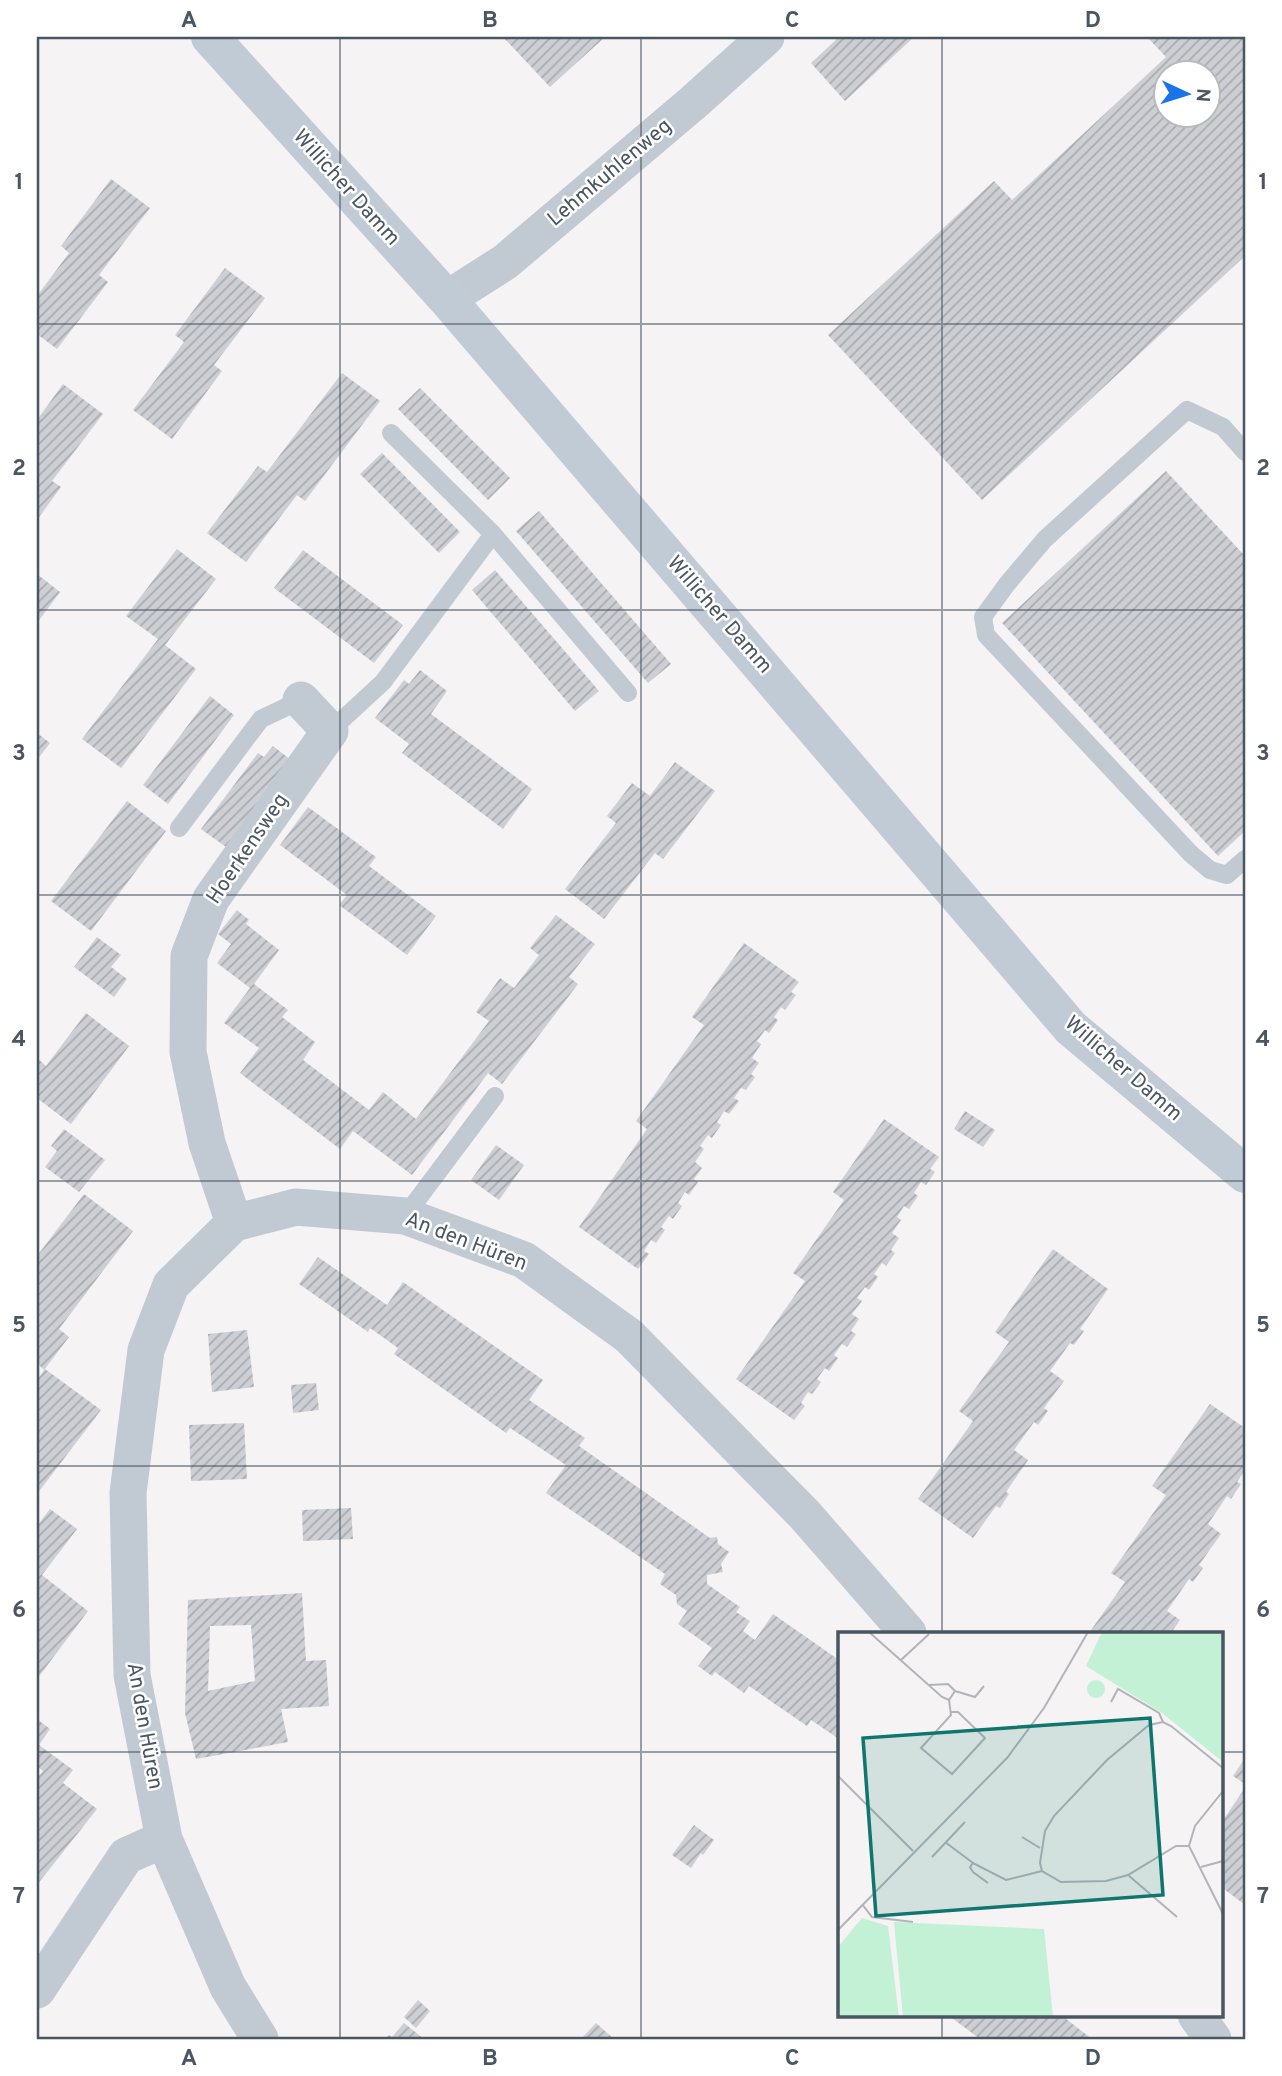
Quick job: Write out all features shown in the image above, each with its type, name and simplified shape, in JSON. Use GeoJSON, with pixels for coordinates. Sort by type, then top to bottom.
{"type":"FeatureCollection","features":[{"type":"Feature","properties":{"kind":"main road","name":"Willicher Damm"},"geometry":{"type":"LineString","coordinates":[[210,37],[447,299],[1071,1028],[1245,1174]]}},
{"type":"Feature","properties":{"kind":"street","name":"Lehmkuhlenweg"},"geometry":{"type":"LineString","coordinates":[[447,299],[505,262],[695,101],[766,37]]}},
{"type":"Feature","properties":{"kind":"street"},"geometry":{"type":"LineString","coordinates":[[301,700],[330,731]]}},
{"type":"Feature","properties":{"kind":"street","name":"Hoerkensweg"},"geometry":{"type":"LineString","coordinates":[[234,1223],[207,1143],[188,1052],[189,956],[211,900],[330,731]]}},
{"type":"Feature","properties":{"kind":"street","name":"An den Hüren"},"geometry":{"type":"LineString","coordinates":[[260,2039],[228,1987],[164,1839],[132,1675],[128,1493],[146,1350],[171,1284],[234,1223],[296,1207],[405,1216],[524,1260],[629,1336],[805,1515],[907,1632]]}},
{"type":"Feature","properties":{"kind":"street"},"geometry":{"type":"LineString","coordinates":[[37,1990],[126,1856],[164,1839]]}},
{"type":"Feature","properties":{"kind":"street"},"geometry":{"type":"LineString","coordinates":[[1197,2016],[1213,2039]]}},
{"type":"Feature","properties":{"kind":"lane"},"geometry":{"type":"LineString","coordinates":[[1245,452],[1223,427],[1187,410],[1045,539],[983,617],[986,635],[1191,854],[1210,870],[1227,875],[1245,859]]}},
{"type":"Feature","properties":{"kind":"lane"},"geometry":{"type":"LineString","coordinates":[[391,433],[493,534],[628,693]]}},
{"type":"Feature","properties":{"kind":"lane"},"geometry":{"type":"LineString","coordinates":[[330,731],[383,682],[493,534]]}},
{"type":"Feature","properties":{"kind":"lane"},"geometry":{"type":"LineString","coordinates":[[179,828],[261,719],[301,700]]}},
{"type":"Feature","properties":{"kind":"lane"},"geometry":{"type":"LineString","coordinates":[[405,1216],[495,1097]]}},
{"type":"Feature","properties":{"kind":"building"},"geometry":{"type":"Polygon","coordinates":[[[503,37],[605,37],[550,87],[503,37]]]}},
{"type":"Feature","properties":{"kind":"building"},"geometry":{"type":"Polygon","coordinates":[[[839,37],[914,37],[845,101],[811,63],[839,37]]]}},
{"type":"Feature","properties":{"kind":"building"},"geometry":{"type":"Polygon","coordinates":[[[1147,37],[1245,37],[1245,256],[982,500],[828,335],[994,181],[1012,200],[1152,70],[1152,130],[1222,130],[1222,60],[1163,60],[1166,57],[1147,37]]]}},
{"type":"Feature","properties":{"kind":"building"},"geometry":{"type":"Polygon","coordinates":[[[111,179],[150,208],[99,275],[108,282],[57,349],[37,334],[37,296],[69,253],[61,246],[111,179]]]}},
{"type":"Feature","properties":{"kind":"building"},"geometry":{"type":"Polygon","coordinates":[[[225,268],[265,298],[214,365],[222,371],[172,439],[133,410],[184,342],[175,335],[225,268]]]}},
{"type":"Feature","properties":{"kind":"building"},"geometry":{"type":"Polygon","coordinates":[[[342,373],[380,401],[305,501],[297,495],[246,562],[207,533],[258,466],[267,472],[342,373]]]}},
{"type":"Feature","properties":{"kind":"building"},"geometry":{"type":"Polygon","coordinates":[[[63,384],[103,414],[52,481],[61,487],[37,520],[37,420],[63,384]]]}},
{"type":"Feature","properties":{"kind":"building"},"geometry":{"type":"Polygon","coordinates":[[[420,388],[510,478],[488,500],[398,409],[420,388]]]}},
{"type":"Feature","properties":{"kind":"building"},"geometry":{"type":"Polygon","coordinates":[[[382,453],[460,532],[439,553],[360,474],[382,453]]]}},
{"type":"Feature","properties":{"kind":"building"},"geometry":{"type":"Polygon","coordinates":[[[1166,471],[1245,556],[1245,831],[1218,856],[1002,623],[1166,471]]]}},
{"type":"Feature","properties":{"kind":"building"},"geometry":{"type":"Polygon","coordinates":[[[539,511],[671,664],[648,683],[516,531],[539,511]]]}},
{"type":"Feature","properties":{"kind":"building"},"geometry":{"type":"Polygon","coordinates":[[[177,549],[216,579],[165,645],[196,669],[121,768],[82,739],[158,639],[126,616],[177,549]]]}},
{"type":"Feature","properties":{"kind":"building"},"geometry":{"type":"Polygon","coordinates":[[[303,550],[403,625],[374,663],[274,588],[303,550]]]}},
{"type":"Feature","properties":{"kind":"building"},"geometry":{"type":"Polygon","coordinates":[[[495,570],[599,691],[575,711],[472,590],[495,570]]]}},
{"type":"Feature","properties":{"kind":"building"},"geometry":{"type":"Polygon","coordinates":[[[37,574],[60,592],[37,623],[37,574]]]}},
{"type":"Feature","properties":{"kind":"building"},"geometry":{"type":"Polygon","coordinates":[[[420,670],[447,691],[431,714],[532,789],[503,829],[402,753],[409,744],[375,718],[404,680],[409,684],[420,670]]]}},
{"type":"Feature","properties":{"kind":"building"},"geometry":{"type":"Polygon","coordinates":[[[210,696],[234,715],[168,804],[143,785],[210,696]]]}},
{"type":"Feature","properties":{"kind":"building"},"geometry":{"type":"Polygon","coordinates":[[[37,733],[50,743],[37,760],[37,733]]]}},
{"type":"Feature","properties":{"kind":"building"},"geometry":{"type":"Polygon","coordinates":[[[273,746],[291,760],[226,847],[201,829],[258,753],[264,757],[273,746]]]}},
{"type":"Feature","properties":{"kind":"building"},"geometry":{"type":"Polygon","coordinates":[[[675,762],[715,791],[663,859],[655,853],[604,919],[565,889],[616,823],[607,816],[632,783],[650,796],[675,762]]]}},
{"type":"Feature","properties":{"kind":"building"},"geometry":{"type":"Polygon","coordinates":[[[127,801],[166,831],[91,931],[51,901],[127,801]]]}},
{"type":"Feature","properties":{"kind":"building"},"geometry":{"type":"Polygon","coordinates":[[[308,807],[376,857],[369,866],[436,916],[407,955],[339,905],[347,895],[280,845],[308,807]]]}},
{"type":"Feature","properties":{"kind":"building"},"geometry":{"type":"Polygon","coordinates":[[[237,910],[249,920],[246,924],[279,950],[254,984],[288,1010],[282,1017],[315,1042],[303,1060],[369,1110],[383,1092],[416,1119],[489,1021],[476,1012],[500,978],[514,988],[539,955],[530,948],[556,915],[595,944],[569,977],[578,984],[502,1084],[488,1073],[412,1175],[353,1131],[340,1149],[240,1073],[259,1048],[224,1023],[250,988],[217,963],[231,944],[218,934],[237,910]]]}},
{"type":"Feature","properties":{"kind":"building"},"geometry":{"type":"Polygon","coordinates":[[[97,937],[121,955],[111,967],[127,979],[114,997],[74,967],[97,937]]]}},
{"type":"Feature","properties":{"kind":"building"},"geometry":{"type":"Polygon","coordinates":[[[744,943],[799,982],[791,992],[796,995],[785,1010],[781,1007],[774,1017],[778,1020],[769,1033],[765,1030],[757,1041],[761,1044],[752,1058],[759,1063],[751,1074],[755,1077],[746,1090],[741,1088],[734,1098],[739,1101],[729,1114],[724,1111],[717,1122],[721,1125],[712,1138],[708,1135],[700,1146],[704,1149],[695,1162],[702,1168],[694,1179],[698,1182],[689,1195],[685,1192],[678,1203],[682,1206],[673,1219],[669,1216],[661,1227],[665,1230],[656,1243],[651,1240],[644,1251],[649,1254],[638,1269],[579,1227],[647,1129],[636,1121],[704,1025],[692,1017],[744,943]]]}},
{"type":"Feature","properties":{"kind":"building"},"geometry":{"type":"Polygon","coordinates":[[[86,1013],[129,1046],[71,1124],[37,1098],[37,1058],[46,1066],[86,1013]]]}},
{"type":"Feature","properties":{"kind":"building"},"geometry":{"type":"Polygon","coordinates":[[[965,1111],[995,1130],[983,1147],[954,1129],[965,1111]]]}},
{"type":"Feature","properties":{"kind":"building"},"geometry":{"type":"Polygon","coordinates":[[[884,1119],[939,1157],[930,1169],[935,1172],[926,1185],[921,1182],[914,1193],[918,1196],[909,1209],[904,1206],[897,1217],[901,1220],[892,1233],[899,1238],[891,1250],[895,1253],[886,1266],[882,1263],[874,1274],[878,1277],[869,1290],[865,1287],[857,1298],[862,1301],[852,1314],[859,1319],[851,1331],[856,1334],[847,1347],[842,1344],[834,1355],[838,1358],[829,1371],[825,1368],[817,1379],[821,1382],[812,1394],[808,1392],[801,1403],[805,1406],[794,1420],[736,1379],[805,1281],[793,1273],[844,1200],[833,1192],[884,1119]]]}},
{"type":"Feature","properties":{"kind":"building"},"geometry":{"type":"Polygon","coordinates":[[[64,1129],[105,1160],[79,1192],[45,1167],[57,1151],[51,1146],[64,1129]]]}},
{"type":"Feature","properties":{"kind":"building"},"geometry":{"type":"Polygon","coordinates":[[[496,1145],[524,1165],[499,1200],[471,1180],[496,1145]]]}},
{"type":"Feature","properties":{"kind":"building"},"geometry":{"type":"Polygon","coordinates":[[[84,1194],[133,1231],[59,1329],[69,1337],[44,1370],[37,1363],[37,1321],[40,1317],[37,1315],[37,1256],[84,1194]]]}},
{"type":"Feature","properties":{"kind":"building"},"geometry":{"type":"Polygon","coordinates":[[[1053,1249],[1108,1289],[1080,1329],[1084,1331],[1074,1345],[1070,1343],[1050,1371],[1064,1381],[1044,1408],[1048,1411],[1038,1425],[1034,1422],[1014,1450],[1028,1460],[1006,1492],[1009,1494],[1000,1508],[996,1506],[973,1538],[918,1499],[973,1421],[959,1411],[1009,1342],[995,1332],[1053,1249]]]}},
{"type":"Feature","properties":{"kind":"building"},"geometry":{"type":"Polygon","coordinates":[[[318,1257],[387,1305],[403,1282],[543,1380],[529,1400],[585,1438],[579,1446],[710,1538],[717,1537],[718,1544],[729,1552],[721,1564],[723,1572],[707,1575],[707,1584],[740,1607],[736,1612],[750,1621],[743,1631],[755,1640],[773,1614],[838,1659],[838,1738],[811,1720],[807,1726],[749,1686],[744,1693],[715,1672],[712,1676],[698,1666],[712,1648],[678,1624],[687,1611],[677,1604],[676,1595],[660,1584],[665,1574],[546,1493],[566,1465],[510,1428],[506,1433],[394,1354],[398,1348],[370,1328],[368,1332],[299,1284],[318,1257]]]}},
{"type":"Feature","properties":{"kind":"building"},"geometry":{"type":"Polygon","coordinates":[[[247,1330],[254,1387],[212,1392],[208,1334],[247,1330]]]}},
{"type":"Feature","properties":{"kind":"building"},"geometry":{"type":"Polygon","coordinates":[[[45,1369],[101,1410],[37,1494],[37,1380],[45,1369]]]}},
{"type":"Feature","properties":{"kind":"building"},"geometry":{"type":"Polygon","coordinates":[[[316,1383],[319,1410],[293,1413],[291,1385],[316,1383]]]}},
{"type":"Feature","properties":{"kind":"building"},"geometry":{"type":"Polygon","coordinates":[[[1210,1404],[1245,1428],[1245,1470],[1237,1482],[1241,1484],[1231,1499],[1227,1496],[1208,1524],[1221,1534],[1199,1565],[1203,1568],[1193,1582],[1189,1579],[1167,1611],[1180,1620],[1172,1632],[1090,1632],[1125,1582],[1111,1573],[1166,1495],[1152,1486],[1210,1404]]]}},
{"type":"Feature","properties":{"kind":"building"},"geometry":{"type":"Polygon","coordinates":[[[244,1423],[247,1479],[191,1481],[189,1425],[244,1423]]]}},
{"type":"Feature","properties":{"kind":"building"},"geometry":{"type":"Polygon","coordinates":[[[351,1508],[353,1539],[303,1541],[302,1510],[351,1508]]]}},
{"type":"Feature","properties":{"kind":"building"},"geometry":{"type":"Polygon","coordinates":[[[50,1509],[77,1529],[42,1575],[88,1611],[37,1679],[37,1526],[50,1509]]]}},
{"type":"Feature","properties":{"kind":"building"},"geometry":{"type":"Polygon","coordinates":[[[302,1593],[306,1661],[326,1660],[329,1706],[281,1709],[288,1742],[196,1759],[185,1713],[188,1600],[302,1593]],[[251,1625],[210,1626],[208,1691],[255,1681],[251,1625]]]}},
{"type":"Feature","properties":{"kind":"building"},"geometry":{"type":"Polygon","coordinates":[[[37,1719],[50,1729],[39,1745],[73,1770],[63,1783],[97,1809],[37,1885],[37,1778],[43,1771],[37,1766],[37,1719]]]}},
{"type":"Feature","properties":{"kind":"building"},"geometry":{"type":"Polygon","coordinates":[[[1245,1758],[1245,1784],[1233,1776],[1245,1758]]]}},
{"type":"Feature","properties":{"kind":"building"},"geometry":{"type":"Polygon","coordinates":[[[1245,1788],[1244,1904],[1222,1888],[1222,1822],[1245,1788]]]}},
{"type":"Feature","properties":{"kind":"building"},"geometry":{"type":"Polygon","coordinates":[[[694,1825],[714,1840],[691,1868],[672,1855],[694,1825]]]}},
{"type":"Feature","properties":{"kind":"building"},"geometry":{"type":"Polygon","coordinates":[[[418,2000],[430,2011],[416,2028],[404,2017],[418,2000]]]}},
{"type":"Feature","properties":{"kind":"building"},"geometry":{"type":"Polygon","coordinates":[[[949,2016],[1062,2016],[1092,2039],[980,2039],[949,2016]]]}},
{"type":"Feature","properties":{"kind":"building"},"geometry":{"type":"Polygon","coordinates":[[[404,2023],[424,2039],[385,2039],[389,2035],[392,2037],[404,2023]]]}},
{"type":"Feature","properties":{"kind":"building"},"geometry":{"type":"Polygon","coordinates":[[[596,2023],[614,2039],[581,2039],[596,2023]]]}}]}
